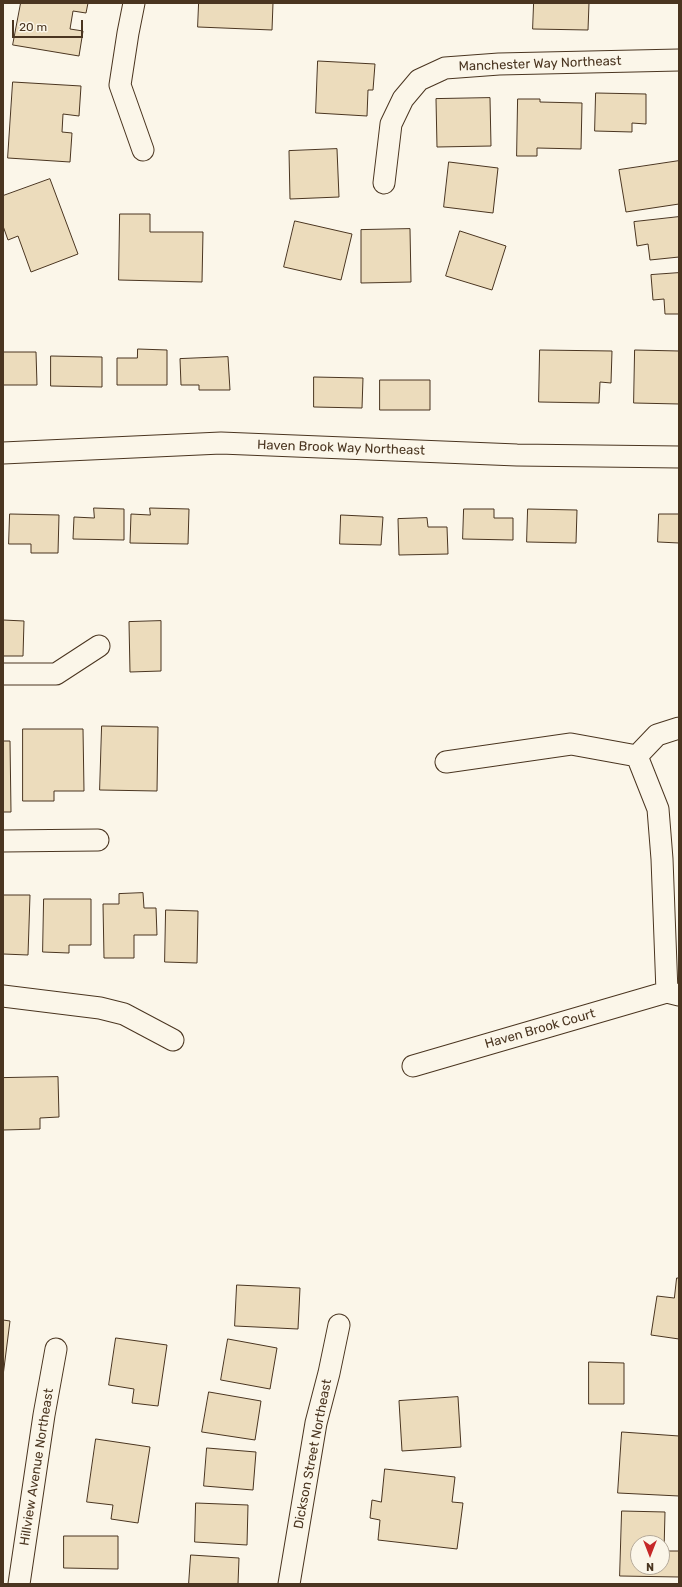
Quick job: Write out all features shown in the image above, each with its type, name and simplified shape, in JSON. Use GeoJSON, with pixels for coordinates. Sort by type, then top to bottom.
{"type":"FeatureCollection","features":[{"type":"Feature","properties":{"kind":"street"},"geometry":{"type":"LineString","coordinates":[[134,3],[120,85],[143,150]]}},
{"type":"Feature","properties":{"kind":"street","name":"Manchester Way Northeast"},"geometry":{"type":"LineString","coordinates":[[384,183],[391,124],[403,99],[419,80],[445,68],[499,64],[679,60]]}},
{"type":"Feature","properties":{"kind":"street","name":"Haven Brook Way Northeast"},"geometry":{"type":"LineString","coordinates":[[3,453],[221,443],[517,455],[679,457]]}},
{"type":"Feature","properties":{"kind":"street"},"geometry":{"type":"LineString","coordinates":[[3,674],[56,674],[99,646]]}},
{"type":"Feature","properties":{"kind":"street"},"geometry":{"type":"LineString","coordinates":[[637,756],[657,735],[679,728]]}},
{"type":"Feature","properties":{"kind":"street"},"geometry":{"type":"LineString","coordinates":[[446,762],[571,744],[637,756]]}},
{"type":"Feature","properties":{"kind":"street"},"geometry":{"type":"LineString","coordinates":[[637,756],[658,809],[673,993]]}},
{"type":"Feature","properties":{"kind":"street"},"geometry":{"type":"LineString","coordinates":[[3,841],[98,840]]}},
{"type":"Feature","properties":{"kind":"street","name":"Haven Brook Court"},"geometry":{"type":"LineString","coordinates":[[413,1066],[673,993]]}},
{"type":"Feature","properties":{"kind":"street"},"geometry":{"type":"LineString","coordinates":[[3,996],[100,1008],[124,1014],[173,1040]]}},
{"type":"Feature","properties":{"kind":"street","name":"Dickson Street Northeast"},"geometry":{"type":"LineString","coordinates":[[289,1584],[316,1423],[329,1373],[339,1325]]}},
{"type":"Feature","properties":{"kind":"street","name":"Hillview Avenue Northeast"},"geometry":{"type":"LineString","coordinates":[[19,1584],[44,1415],[56,1349]]}},
{"type":"Feature","properties":{"kind":"building"},"geometry":{"type":"Polygon","coordinates":[[[21,3],[88,3],[86,13],[73,11],[70,29],[83,31],[79,56],[13,45],[21,3]]]}},
{"type":"Feature","properties":{"kind":"building"},"geometry":{"type":"Polygon","coordinates":[[[199,3],[273,3],[272,30],[198,27],[199,3]]]}},
{"type":"Feature","properties":{"kind":"building"},"geometry":{"type":"Polygon","coordinates":[[[534,3],[589,3],[588,30],[533,29],[534,3]]]}},
{"type":"Feature","properties":{"kind":"building"},"geometry":{"type":"Polygon","coordinates":[[[318,61],[375,64],[373,90],[368,90],[367,116],[316,113],[318,61]]]}},
{"type":"Feature","properties":{"kind":"building"},"geometry":{"type":"Polygon","coordinates":[[[13,82],[81,86],[79,116],[63,114],[62,132],[72,133],[70,162],[8,158],[13,82]]]}},
{"type":"Feature","properties":{"kind":"building"},"geometry":{"type":"Polygon","coordinates":[[[596,93],[646,94],[646,124],[632,123],[632,132],[595,131],[596,93]]]}},
{"type":"Feature","properties":{"kind":"building"},"geometry":{"type":"Polygon","coordinates":[[[490,98],[491,146],[437,147],[436,99],[490,98]]]}},
{"type":"Feature","properties":{"kind":"building"},"geometry":{"type":"Polygon","coordinates":[[[518,99],[540,99],[540,102],[582,103],[581,149],[537,148],[537,156],[517,156],[518,99]]]}},
{"type":"Feature","properties":{"kind":"building"},"geometry":{"type":"Polygon","coordinates":[[[337,149],[339,197],[290,199],[289,151],[337,149]]]}},
{"type":"Feature","properties":{"kind":"building"},"geometry":{"type":"Polygon","coordinates":[[[679,161],[679,204],[626,212],[619,170],[679,161]]]}},
{"type":"Feature","properties":{"kind":"building"},"geometry":{"type":"Polygon","coordinates":[[[449,162],[498,168],[493,213],[444,207],[449,162]]]}},
{"type":"Feature","properties":{"kind":"building"},"geometry":{"type":"Polygon","coordinates":[[[50,179],[78,254],[31,272],[18,236],[8,240],[3,226],[3,196],[50,179]]]}},
{"type":"Feature","properties":{"kind":"building"},"geometry":{"type":"Polygon","coordinates":[[[120,214],[150,214],[150,232],[203,232],[202,282],[119,280],[120,214]]]}},
{"type":"Feature","properties":{"kind":"building"},"geometry":{"type":"Polygon","coordinates":[[[679,217],[679,257],[650,260],[648,244],[637,246],[634,222],[679,217]]]}},
{"type":"Feature","properties":{"kind":"building"},"geometry":{"type":"Polygon","coordinates":[[[295,221],[352,234],[341,280],[284,267],[295,221]]]}},
{"type":"Feature","properties":{"kind":"building"},"geometry":{"type":"Polygon","coordinates":[[[410,229],[411,282],[361,283],[361,230],[410,229]]]}},
{"type":"Feature","properties":{"kind":"building"},"geometry":{"type":"Polygon","coordinates":[[[460,231],[506,246],[492,290],[446,276],[460,231]]]}},
{"type":"Feature","properties":{"kind":"building"},"geometry":{"type":"Polygon","coordinates":[[[679,273],[679,314],[665,314],[664,299],[653,300],[651,275],[679,273]]]}},
{"type":"Feature","properties":{"kind":"building"},"geometry":{"type":"Polygon","coordinates":[[[138,349],[167,350],[167,385],[117,385],[117,358],[137,358],[138,349]]]}},
{"type":"Feature","properties":{"kind":"building"},"geometry":{"type":"Polygon","coordinates":[[[540,350],[612,351],[611,383],[600,382],[599,403],[539,402],[540,350]]]}},
{"type":"Feature","properties":{"kind":"building"},"geometry":{"type":"Polygon","coordinates":[[[635,350],[679,351],[679,404],[634,403],[635,350]]]}},
{"type":"Feature","properties":{"kind":"building"},"geometry":{"type":"Polygon","coordinates":[[[3,352],[36,352],[37,385],[3,385],[3,352]]]}},
{"type":"Feature","properties":{"kind":"building"},"geometry":{"type":"Polygon","coordinates":[[[51,356],[102,357],[102,387],[51,386],[51,356]]]}},
{"type":"Feature","properties":{"kind":"building"},"geometry":{"type":"Polygon","coordinates":[[[228,357],[230,390],[199,390],[199,385],[181,385],[180,359],[228,357]]]}},
{"type":"Feature","properties":{"kind":"building"},"geometry":{"type":"Polygon","coordinates":[[[314,377],[363,378],[362,408],[314,407],[314,377]]]}},
{"type":"Feature","properties":{"kind":"building"},"geometry":{"type":"Polygon","coordinates":[[[380,380],[430,380],[430,410],[380,410],[380,380]]]}},
{"type":"Feature","properties":{"kind":"building"},"geometry":{"type":"Polygon","coordinates":[[[94,508],[124,509],[124,540],[73,539],[74,517],[94,518],[94,508]]]}},
{"type":"Feature","properties":{"kind":"building"},"geometry":{"type":"Polygon","coordinates":[[[150,508],[189,509],[188,544],[130,543],[131,514],[150,515],[150,508]]]}},
{"type":"Feature","properties":{"kind":"building"},"geometry":{"type":"Polygon","coordinates":[[[464,509],[494,509],[494,518],[513,518],[513,540],[463,539],[464,509]]]}},
{"type":"Feature","properties":{"kind":"building"},"geometry":{"type":"Polygon","coordinates":[[[528,509],[577,510],[576,543],[527,542],[528,509]]]}},
{"type":"Feature","properties":{"kind":"building"},"geometry":{"type":"Polygon","coordinates":[[[10,514],[59,515],[58,553],[31,553],[31,544],[9,544],[10,514]]]}},
{"type":"Feature","properties":{"kind":"building"},"geometry":{"type":"Polygon","coordinates":[[[659,514],[679,514],[679,543],[658,542],[659,514]]]}},
{"type":"Feature","properties":{"kind":"building"},"geometry":{"type":"Polygon","coordinates":[[[341,515],[383,517],[381,545],[340,544],[341,515]]]}},
{"type":"Feature","properties":{"kind":"building"},"geometry":{"type":"Polygon","coordinates":[[[427,518],[428,527],[447,527],[448,554],[399,555],[398,519],[427,518]]]}},
{"type":"Feature","properties":{"kind":"building"},"geometry":{"type":"Polygon","coordinates":[[[3,620],[24,621],[23,656],[3,656],[3,620]]]}},
{"type":"Feature","properties":{"kind":"building"},"geometry":{"type":"Polygon","coordinates":[[[161,621],[161,671],[130,672],[129,622],[161,621]]]}},
{"type":"Feature","properties":{"kind":"building"},"geometry":{"type":"Polygon","coordinates":[[[102,726],[158,727],[157,791],[100,790],[102,726]]]}},
{"type":"Feature","properties":{"kind":"building"},"geometry":{"type":"Polygon","coordinates":[[[23,729],[83,729],[84,791],[54,791],[54,801],[23,801],[23,729]]]}},
{"type":"Feature","properties":{"kind":"building"},"geometry":{"type":"Polygon","coordinates":[[[3,741],[10,741],[11,812],[3,812],[3,741]]]}},
{"type":"Feature","properties":{"kind":"building"},"geometry":{"type":"Polygon","coordinates":[[[143,893],[144,908],[156,908],[157,935],[134,935],[134,958],[104,958],[103,904],[119,904],[119,894],[143,893]]]}},
{"type":"Feature","properties":{"kind":"building"},"geometry":{"type":"Polygon","coordinates":[[[3,895],[30,895],[28,955],[3,954],[3,895]]]}},
{"type":"Feature","properties":{"kind":"building"},"geometry":{"type":"Polygon","coordinates":[[[44,899],[91,899],[91,945],[69,945],[69,953],[43,952],[44,899]]]}},
{"type":"Feature","properties":{"kind":"building"},"geometry":{"type":"Polygon","coordinates":[[[166,910],[198,911],[197,963],[165,962],[166,910]]]}},
{"type":"Feature","properties":{"kind":"building"},"geometry":{"type":"Polygon","coordinates":[[[58,1077],[59,1117],[40,1118],[40,1129],[3,1130],[3,1078],[58,1077]]]}},
{"type":"Feature","properties":{"kind":"building"},"geometry":{"type":"Polygon","coordinates":[[[677,1278],[679,1278],[679,1339],[651,1335],[657,1296],[674,1298],[677,1278]]]}},
{"type":"Feature","properties":{"kind":"building"},"geometry":{"type":"Polygon","coordinates":[[[237,1285],[300,1288],[298,1329],[235,1326],[237,1285]]]}},
{"type":"Feature","properties":{"kind":"building"},"geometry":{"type":"Polygon","coordinates":[[[3,1320],[10,1321],[3,1376],[3,1320]]]}},
{"type":"Feature","properties":{"kind":"building"},"geometry":{"type":"Polygon","coordinates":[[[116,1338],[167,1345],[158,1406],[132,1403],[134,1389],[109,1385],[116,1338]]]}},
{"type":"Feature","properties":{"kind":"building"},"geometry":{"type":"Polygon","coordinates":[[[228,1339],[277,1348],[270,1389],[221,1380],[228,1339]]]}},
{"type":"Feature","properties":{"kind":"building"},"geometry":{"type":"Polygon","coordinates":[[[589,1362],[624,1363],[624,1404],[589,1404],[589,1362]]]}},
{"type":"Feature","properties":{"kind":"building"},"geometry":{"type":"Polygon","coordinates":[[[209,1392],[261,1401],[255,1440],[202,1432],[209,1392]]]}},
{"type":"Feature","properties":{"kind":"building"},"geometry":{"type":"Polygon","coordinates":[[[458,1397],[461,1447],[402,1451],[399,1401],[458,1397]]]}},
{"type":"Feature","properties":{"kind":"building"},"geometry":{"type":"Polygon","coordinates":[[[622,1432],[679,1436],[679,1496],[618,1493],[622,1432]]]}},
{"type":"Feature","properties":{"kind":"building"},"geometry":{"type":"Polygon","coordinates":[[[96,1439],[150,1447],[138,1523],[111,1519],[113,1505],[87,1502],[96,1439]]]}},
{"type":"Feature","properties":{"kind":"building"},"geometry":{"type":"Polygon","coordinates":[[[207,1448],[256,1452],[253,1490],[204,1486],[207,1448]]]}},
{"type":"Feature","properties":{"kind":"building"},"geometry":{"type":"Polygon","coordinates":[[[385,1469],[455,1477],[452,1502],[463,1503],[457,1549],[378,1540],[380,1520],[370,1518],[372,1500],[381,1502],[385,1469]]]}},
{"type":"Feature","properties":{"kind":"building"},"geometry":{"type":"Polygon","coordinates":[[[196,1503],[248,1505],[247,1545],[195,1542],[196,1503]]]}},
{"type":"Feature","properties":{"kind":"building"},"geometry":{"type":"Polygon","coordinates":[[[622,1511],[665,1512],[664,1535],[630,1535],[630,1575],[670,1575],[670,1551],[679,1551],[679,1577],[620,1576],[622,1511]]]}},
{"type":"Feature","properties":{"kind":"building"},"geometry":{"type":"Polygon","coordinates":[[[64,1536],[118,1536],[118,1569],[64,1568],[64,1536]]]}},
{"type":"Feature","properties":{"kind":"building"},"geometry":{"type":"Polygon","coordinates":[[[191,1555],[239,1558],[238,1584],[189,1584],[191,1555]]]}}]}
